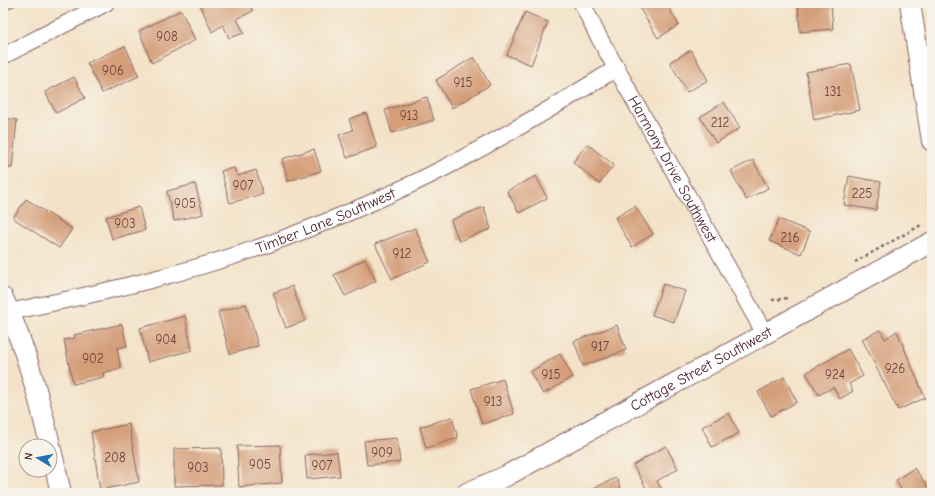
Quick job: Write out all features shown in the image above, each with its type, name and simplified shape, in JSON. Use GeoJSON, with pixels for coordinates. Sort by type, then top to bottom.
{"type":"FeatureCollection","features":[{"type":"Feature","properties":{"kind":"street"},"geometry":{"type":"LineString","coordinates":[[3,56],[106,3]]}},
{"type":"Feature","properties":{"kind":"street","name":"Harmony Drive Southwest"},"geometry":{"type":"LineString","coordinates":[[582,3],[596,32],[765,334]]}},
{"type":"Feature","properties":{"kind":"street"},"geometry":{"type":"LineString","coordinates":[[910,3],[932,141]]}},
{"type":"Feature","properties":{"kind":"street","name":"Timber Lane Southwest"},"geometry":{"type":"LineString","coordinates":[[6,305],[109,291],[187,270],[264,245],[321,224],[394,192],[464,158],[536,118],[617,68]]}},
{"type":"Feature","properties":{"kind":"street","name":"Cottage Street Southwest"},"geometry":{"type":"LineString","coordinates":[[467,493],[506,476],[932,242]]}},
{"type":"Feature","properties":{"kind":"street"},"geometry":{"type":"LineString","coordinates":[[6,305],[41,406],[61,493]]}},
{"type":"Feature","properties":{"kind":"path"},"geometry":{"type":"LineString","coordinates":[[848,265],[923,224]]}},
{"type":"Feature","properties":{"kind":"path"},"geometry":{"type":"LineString","coordinates":[[772,300],[787,299],[794,295]]}},
{"type":"Feature","properties":{"kind":"building"},"geometry":{"type":"Polygon","coordinates":[[[3,3],[19,3],[3,12],[3,3]]]}},
{"type":"Feature","properties":{"kind":"building"},"geometry":{"type":"Polygon","coordinates":[[[204,3],[249,3],[253,11],[237,19],[244,33],[229,38],[223,25],[212,32],[200,5],[204,3]]]}},
{"type":"Feature","properties":{"kind":"building"},"geometry":{"type":"Polygon","coordinates":[[[649,3],[666,3],[679,25],[658,38],[640,9],[649,3]]]}},
{"type":"Feature","properties":{"kind":"building"},"geometry":{"type":"Polygon","coordinates":[[[798,3],[831,3],[833,29],[800,32],[798,3]]]}},
{"type":"Feature","properties":{"kind":"building"},"geometry":{"type":"Polygon","coordinates":[[[181,10],[195,40],[152,63],[139,31],[181,10]]]}},
{"type":"Feature","properties":{"kind":"building"},"geometry":{"type":"Polygon","coordinates":[[[525,12],[548,22],[531,65],[507,55],[525,12]]]}},
{"type":"Feature","properties":{"kind":"building"},"geometry":{"type":"Polygon","coordinates":[[[125,46],[139,76],[102,93],[87,63],[125,46]]]}},
{"type":"Feature","properties":{"kind":"building"},"geometry":{"type":"Polygon","coordinates":[[[691,50],[708,80],[687,92],[670,62],[691,50]]]}},
{"type":"Feature","properties":{"kind":"building"},"geometry":{"type":"Polygon","coordinates":[[[474,57],[490,85],[452,108],[436,80],[474,57]]]}},
{"type":"Feature","properties":{"kind":"building"},"geometry":{"type":"Polygon","coordinates":[[[851,64],[860,110],[814,120],[806,72],[851,64]]]}},
{"type":"Feature","properties":{"kind":"building"},"geometry":{"type":"Polygon","coordinates":[[[74,77],[85,98],[56,113],[45,92],[74,77]]]}},
{"type":"Feature","properties":{"kind":"building"},"geometry":{"type":"Polygon","coordinates":[[[427,97],[434,120],[392,133],[385,110],[427,97]]]}},
{"type":"Feature","properties":{"kind":"building"},"geometry":{"type":"Polygon","coordinates":[[[724,102],[740,128],[716,143],[700,117],[724,102]]]}},
{"type":"Feature","properties":{"kind":"building"},"geometry":{"type":"Polygon","coordinates":[[[366,113],[377,147],[347,158],[339,135],[353,130],[349,119],[366,113]]]}},
{"type":"Feature","properties":{"kind":"building"},"geometry":{"type":"Polygon","coordinates":[[[3,118],[17,120],[12,168],[3,167],[3,118]]]}},
{"type":"Feature","properties":{"kind":"building"},"geometry":{"type":"Polygon","coordinates":[[[587,144],[614,165],[599,184],[573,162],[587,144]]]}},
{"type":"Feature","properties":{"kind":"building"},"geometry":{"type":"Polygon","coordinates":[[[314,149],[321,171],[288,181],[282,159],[314,149]]]}},
{"type":"Feature","properties":{"kind":"building"},"geometry":{"type":"Polygon","coordinates":[[[753,160],[768,188],[746,200],[731,171],[753,160]]]}},
{"type":"Feature","properties":{"kind":"building"},"geometry":{"type":"Polygon","coordinates":[[[234,168],[237,176],[256,170],[263,194],[230,203],[221,171],[234,168]]]}},
{"type":"Feature","properties":{"kind":"building"},"geometry":{"type":"Polygon","coordinates":[[[536,176],[547,198],[519,213],[507,191],[536,176]]]}},
{"type":"Feature","properties":{"kind":"building"},"geometry":{"type":"Polygon","coordinates":[[[849,176],[881,182],[876,210],[844,205],[849,176]]]}},
{"type":"Feature","properties":{"kind":"building"},"geometry":{"type":"Polygon","coordinates":[[[195,184],[203,214],[174,221],[167,191],[195,184]]]}},
{"type":"Feature","properties":{"kind":"building"},"geometry":{"type":"Polygon","coordinates":[[[26,199],[72,229],[59,248],[13,218],[26,199]]]}},
{"type":"Feature","properties":{"kind":"building"},"geometry":{"type":"Polygon","coordinates":[[[635,206],[653,234],[632,247],[615,218],[635,206]]]}},
{"type":"Feature","properties":{"kind":"building"},"geometry":{"type":"Polygon","coordinates":[[[139,207],[145,230],[112,239],[106,217],[139,207]]]}},
{"type":"Feature","properties":{"kind":"building"},"geometry":{"type":"Polygon","coordinates":[[[484,207],[491,229],[459,241],[451,220],[484,207]]]}},
{"type":"Feature","properties":{"kind":"building"},"geometry":{"type":"Polygon","coordinates":[[[779,219],[810,232],[801,254],[769,241],[779,219]]]}},
{"type":"Feature","properties":{"kind":"building"},"geometry":{"type":"Polygon","coordinates":[[[415,228],[430,262],[392,279],[375,244],[415,228]]]}},
{"type":"Feature","properties":{"kind":"building"},"geometry":{"type":"Polygon","coordinates":[[[365,259],[376,281],[345,296],[334,275],[365,259]]]}},
{"type":"Feature","properties":{"kind":"building"},"geometry":{"type":"Polygon","coordinates":[[[663,284],[685,291],[674,322],[652,315],[663,284]]]}},
{"type":"Feature","properties":{"kind":"building"},"geometry":{"type":"Polygon","coordinates":[[[292,286],[305,321],[286,328],[273,293],[292,286]]]}},
{"type":"Feature","properties":{"kind":"building"},"geometry":{"type":"Polygon","coordinates":[[[246,304],[258,346],[230,354],[218,312],[246,304]]]}},
{"type":"Feature","properties":{"kind":"building"},"geometry":{"type":"Polygon","coordinates":[[[185,316],[192,350],[148,362],[140,328],[185,316]]]}},
{"type":"Feature","properties":{"kind":"building"},"geometry":{"type":"Polygon","coordinates":[[[122,324],[127,346],[117,348],[121,368],[103,373],[104,377],[73,384],[64,340],[75,338],[74,335],[122,324]]]}},
{"type":"Feature","properties":{"kind":"building"},"geometry":{"type":"Polygon","coordinates":[[[617,325],[626,350],[583,366],[574,341],[617,325]]]}},
{"type":"Feature","properties":{"kind":"building"},"geometry":{"type":"Polygon","coordinates":[[[880,330],[885,339],[897,331],[925,398],[898,410],[862,339],[880,330]]]}},
{"type":"Feature","properties":{"kind":"building"},"geometry":{"type":"Polygon","coordinates":[[[848,349],[863,376],[849,384],[853,391],[840,399],[833,387],[819,395],[806,373],[848,349]]]}},
{"type":"Feature","properties":{"kind":"building"},"geometry":{"type":"Polygon","coordinates":[[[560,354],[573,377],[543,394],[530,372],[560,354]]]}},
{"type":"Feature","properties":{"kind":"building"},"geometry":{"type":"Polygon","coordinates":[[[784,377],[797,402],[771,416],[758,392],[784,377]]]}},
{"type":"Feature","properties":{"kind":"building"},"geometry":{"type":"Polygon","coordinates":[[[503,379],[514,414],[482,424],[471,389],[503,379]]]}},
{"type":"Feature","properties":{"kind":"building"},"geometry":{"type":"Polygon","coordinates":[[[729,413],[739,433],[712,447],[702,427],[729,413]]]}},
{"type":"Feature","properties":{"kind":"building"},"geometry":{"type":"Polygon","coordinates":[[[452,417],[458,438],[426,448],[420,427],[452,417]]]}},
{"type":"Feature","properties":{"kind":"building"},"geometry":{"type":"Polygon","coordinates":[[[129,424],[139,482],[100,490],[91,432],[129,424]]]}},
{"type":"Feature","properties":{"kind":"building"},"geometry":{"type":"Polygon","coordinates":[[[397,438],[400,462],[367,465],[364,441],[397,438]]]}},
{"type":"Feature","properties":{"kind":"building"},"geometry":{"type":"Polygon","coordinates":[[[280,445],[282,483],[239,487],[237,446],[280,445]]]}},
{"type":"Feature","properties":{"kind":"building"},"geometry":{"type":"Polygon","coordinates":[[[666,446],[678,469],[657,481],[661,489],[654,493],[649,493],[633,465],[666,446]]]}},
{"type":"Feature","properties":{"kind":"building"},"geometry":{"type":"Polygon","coordinates":[[[221,448],[222,485],[174,486],[174,449],[221,448]]]}},
{"type":"Feature","properties":{"kind":"building"},"geometry":{"type":"Polygon","coordinates":[[[337,452],[340,476],[307,479],[305,455],[337,452]]]}},
{"type":"Feature","properties":{"kind":"building"},"geometry":{"type":"Polygon","coordinates":[[[914,468],[929,488],[932,487],[932,493],[903,493],[896,480],[914,468]]]}},
{"type":"Feature","properties":{"kind":"building"},"geometry":{"type":"Polygon","coordinates":[[[616,478],[623,493],[588,493],[587,491],[616,478]]]}}]}
